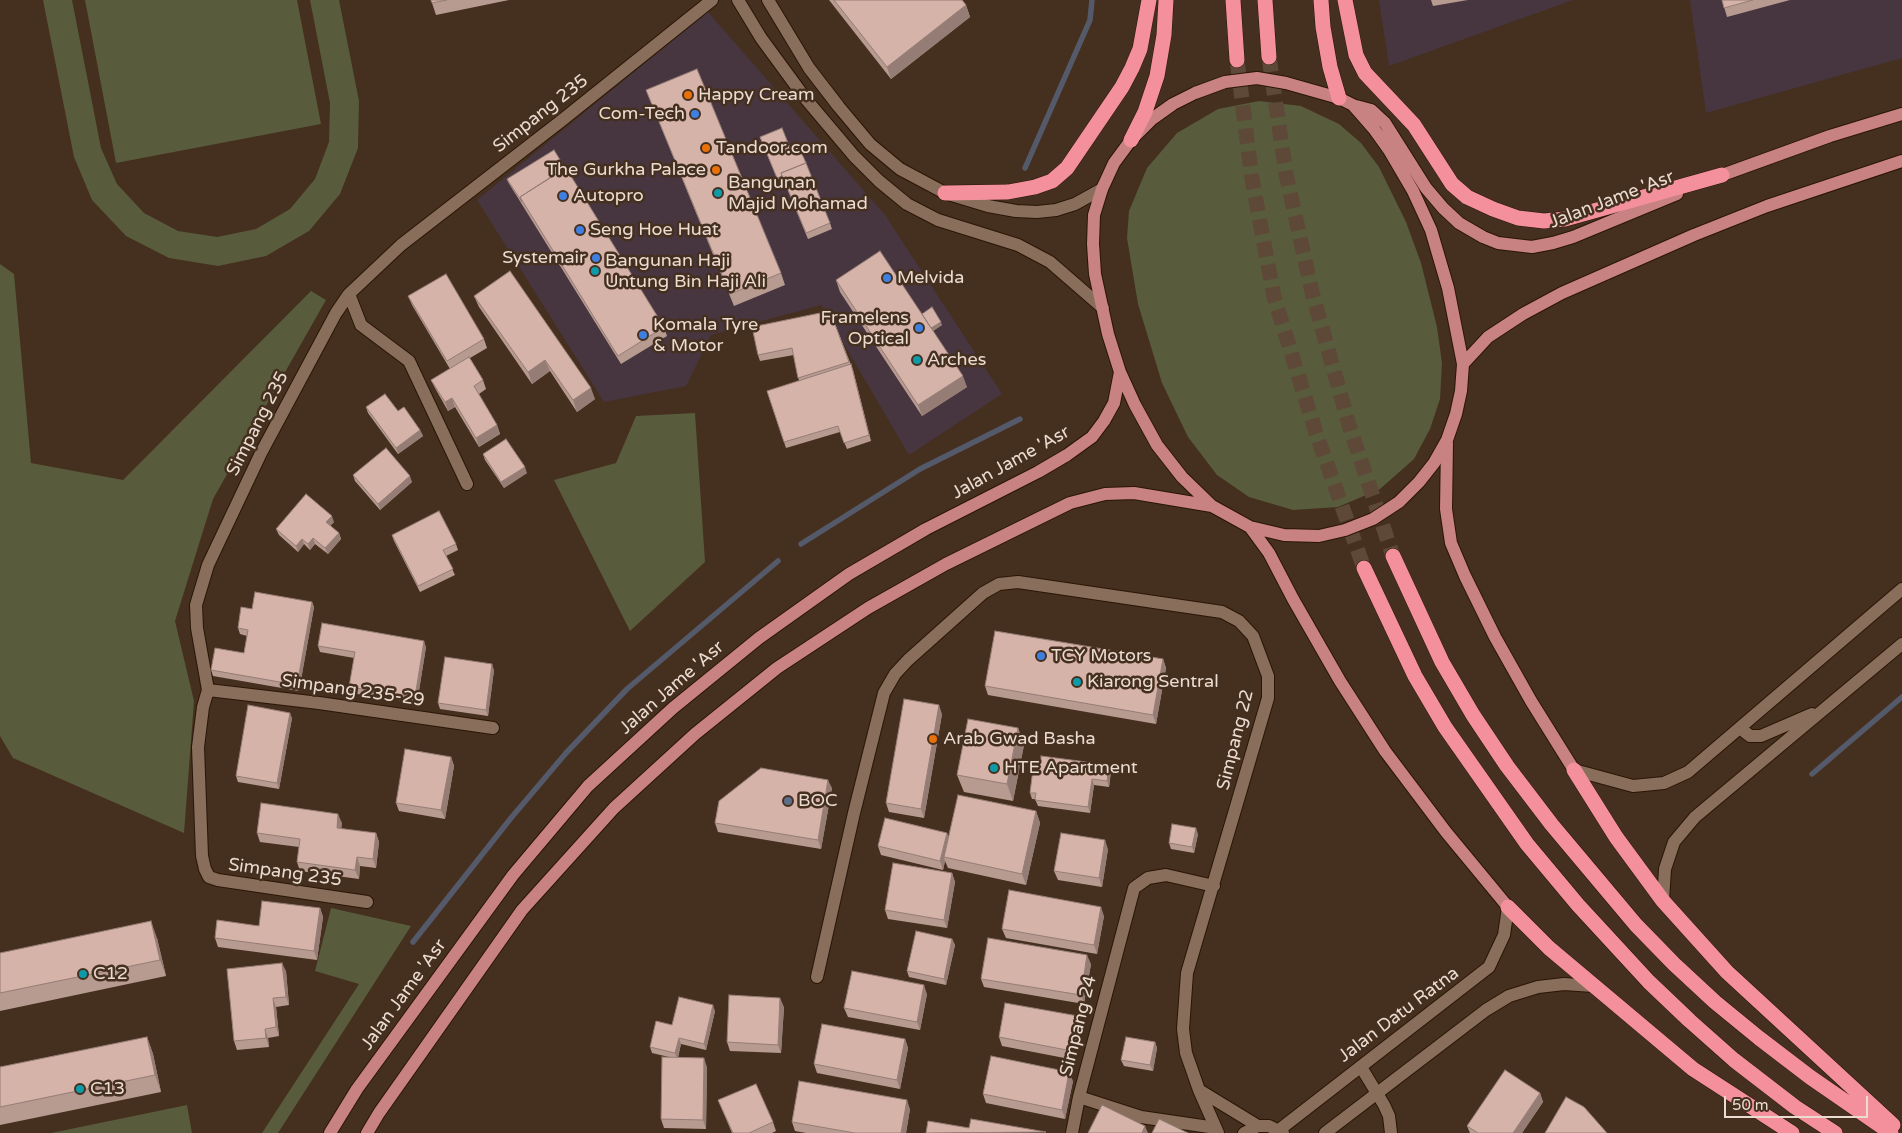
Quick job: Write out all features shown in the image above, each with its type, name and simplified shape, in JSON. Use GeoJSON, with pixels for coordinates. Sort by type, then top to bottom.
{"type":"FeatureCollection","features":[{"type":"Feature","properties":{"kind":"highway"},"geometry":{"type":"LineString","coordinates":[[945,193],[1008,192],[1035,187],[1052,181],[1067,168],[1122,87],[1132,68],[1140,49],[1149,0]]}},
{"type":"Feature","properties":{"kind":"highway"},"geometry":{"type":"LineString","coordinates":[[1132,140],[1146,112],[1157,76],[1164,35],[1166,0]]}},
{"type":"Feature","properties":{"kind":"highway"},"geometry":{"type":"LineString","coordinates":[[1233,0],[1236,60]]}},
{"type":"Feature","properties":{"kind":"highway"},"geometry":{"type":"LineString","coordinates":[[1265,0],[1269,57]]}},
{"type":"Feature","properties":{"kind":"highway"},"geometry":{"type":"LineString","coordinates":[[1321,0],[1323,27],[1330,67],[1339,98]]}},
{"type":"Feature","properties":{"kind":"highway"},"geometry":{"type":"LineString","coordinates":[[1345,0],[1356,55],[1365,73],[1414,125],[1452,184],[1468,197],[1493,209],[1518,218],[1544,221],[1565,219],[1722,174]]}},
{"type":"Feature","properties":{"kind":"highway"},"geometry":{"type":"LineString","coordinates":[[1393,556],[1442,662],[1472,715],[1546,818],[1630,919],[1715,1002],[1810,1077],[1891,1133]]}},
{"type":"Feature","properties":{"kind":"highway"},"geometry":{"type":"LineString","coordinates":[[1364,568],[1415,676],[1445,727],[1527,844],[1578,906],[1630,964],[1690,1022],[1796,1107],[1834,1133]]}},
{"type":"Feature","properties":{"kind":"highway"},"geometry":{"type":"LineString","coordinates":[[1574,770],[1616,837],[1663,901],[1727,972],[1901,1133]]}},
{"type":"Feature","properties":{"kind":"highway"},"geometry":{"type":"LineString","coordinates":[[1508,907],[1549,948],[1693,1068],[1792,1133]]}},
{"type":"Feature","properties":{"kind":"main road","name":"Jalan Jame 'Asr"},"geometry":{"type":"LineString","coordinates":[[1212,506],[1182,477],[1157,446],[1135,405],[1120,372],[1108,334],[1095,274],[1092,244],[1094,215],[1102,189],[1114,163],[1152,119],[1173,104],[1195,93],[1225,82],[1257,78],[1286,82],[1371,110],[1385,123],[1426,188],[1443,208],[1459,223],[1484,237],[1512,246],[1554,243],[1573,237],[1722,174],[1830,136],[1902,114]]}},
{"type":"Feature","properties":{"kind":"main road"},"geometry":{"type":"LineString","coordinates":[[367,1133],[379,1113],[522,910],[614,808],[695,734],[777,668],[868,608],[1019,527],[1070,503],[1105,494],[1134,493],[1212,506],[1250,527],[1284,535],[1319,536],[1345,530],[1373,518],[1399,502],[1419,482],[1434,463],[1447,440],[1456,414],[1461,391],[1463,364],[1448,288],[1431,230],[1413,191],[1389,150],[1364,116],[1353,105]]}},
{"type":"Feature","properties":{"kind":"main road"},"geometry":{"type":"LineString","coordinates":[[1463,364],[1488,337],[1523,314],[1562,293],[1694,235],[1767,206],[1902,161]]}},
{"type":"Feature","properties":{"kind":"main road","name":"Jalan Jame 'Asr"},"geometry":{"type":"LineString","coordinates":[[330,1133],[356,1089],[513,875],[588,786],[673,708],[759,638],[850,574],[926,529],[1038,472],[1067,455],[1092,437],[1114,403],[1120,372]]}},
{"type":"Feature","properties":{"kind":"main road"},"geometry":{"type":"LineString","coordinates":[[1447,440],[1446,509],[1451,543],[1465,576],[1496,637],[1531,701],[1574,770]]}},
{"type":"Feature","properties":{"kind":"main road"},"geometry":{"type":"LineString","coordinates":[[1250,527],[1269,553],[1340,681],[1385,751],[1446,832],[1508,907]]}},
{"type":"Feature","properties":{"kind":"street","name":"Simpang 235"},"geometry":{"type":"LineString","coordinates":[[367,902],[218,880],[209,877],[205,869],[202,856],[198,747],[203,707],[208,690],[197,628],[196,605],[208,565],[261,453],[336,313],[349,294],[401,245],[561,121],[712,0]]}},
{"type":"Feature","properties":{"kind":"street"},"geometry":{"type":"LineString","coordinates":[[738,0],[761,38],[805,98],[854,156],[907,204],[938,220],[1018,245],[1050,262],[1103,308]]}},
{"type":"Feature","properties":{"kind":"street"},"geometry":{"type":"LineString","coordinates":[[768,0],[809,68],[838,107],[870,144],[900,169],[945,193],[988,206],[1016,211],[1037,212],[1056,210],[1075,204],[1102,189]]}},
{"type":"Feature","properties":{"kind":"street"},"geometry":{"type":"LineString","coordinates":[[349,294],[361,325],[409,361],[467,484]]}},
{"type":"Feature","properties":{"kind":"street","name":"Simpang 22"},"geometry":{"type":"LineString","coordinates":[[817,977],[854,813],[884,693],[895,674],[908,660],[984,593],[999,584],[1018,582],[1222,612],[1239,622],[1253,636],[1268,676],[1268,698],[1187,973],[1183,1028],[1186,1053],[1199,1090],[1217,1131]]}},
{"type":"Feature","properties":{"kind":"street"},"geometry":{"type":"LineString","coordinates":[[1574,770],[1633,786],[1664,783],[1688,772],[1902,589]]}},
{"type":"Feature","properties":{"kind":"street"},"geometry":{"type":"LineString","coordinates":[[1663,901],[1665,868],[1674,842],[1696,817],[1902,644]]}},
{"type":"Feature","properties":{"kind":"street","name":"Simpang 235-29"},"geometry":{"type":"LineString","coordinates":[[208,690],[319,703],[493,728]]}},
{"type":"Feature","properties":{"kind":"street"},"geometry":{"type":"LineString","coordinates":[[1740,728],[1750,736],[1761,736],[1825,708]]}},
{"type":"Feature","properties":{"kind":"street","name":"Simpang 24"},"geometry":{"type":"LineString","coordinates":[[1214,886],[1166,875],[1148,878],[1134,888],[1079,1097],[1141,1117],[1217,1131]]}},
{"type":"Feature","properties":{"kind":"street","name":"Jalan Datu Ratna"},"geometry":{"type":"LineString","coordinates":[[1281,1131],[1489,967],[1504,935],[1508,907]]}},
{"type":"Feature","properties":{"kind":"street"},"geometry":{"type":"LineString","coordinates":[[1325,1133],[1486,1010],[1509,996],[1547,986],[1564,984],[1594,986]]}},
{"type":"Feature","properties":{"kind":"street"},"geometry":{"type":"LineString","coordinates":[[1360,1067],[1377,1092],[1389,1116],[1391,1133]]}},
{"type":"Feature","properties":{"kind":"street"},"geometry":{"type":"LineString","coordinates":[[1199,1090],[1258,1126]]}},
{"type":"Feature","properties":{"kind":"street"},"geometry":{"type":"LineString","coordinates":[[1072,1133],[1079,1097]]}},
{"type":"Feature","properties":{"kind":"street"},"geometry":{"type":"LineString","coordinates":[[1244,1133],[1258,1126],[1269,1126],[1281,1131]]}},
{"type":"Feature","properties":{"kind":"shaded area"},"geometry":{"type":"Polygon","coordinates":[[[1379,0],[1573,0],[1389,66],[1379,0]]]}},
{"type":"Feature","properties":{"kind":"shaded area"},"geometry":{"type":"Polygon","coordinates":[[[1690,0],[1902,0],[1902,58],[1706,113],[1690,0]]]}},
{"type":"Feature","properties":{"kind":"shaded area"},"geometry":{"type":"Polygon","coordinates":[[[708,12],[885,215],[1002,394],[909,455],[821,305],[711,335],[686,386],[604,402],[477,200],[708,12]]]}},
{"type":"Feature","properties":{"kind":"green space"},"geometry":{"type":"Polygon","coordinates":[[[43,0],[72,0],[101,148],[117,184],[144,213],[178,231],[217,237],[256,229],[290,209],[315,179],[329,142],[330,103],[310,0],[339,0],[359,101],[358,148],[340,194],[309,231],[266,256],[218,266],[169,258],[126,236],[92,200],[74,157],[43,0]]]}},
{"type":"Feature","properties":{"kind":"green space"},"geometry":{"type":"Polygon","coordinates":[[[85,0],[297,0],[321,124],[116,163],[85,0]]]}},
{"type":"Feature","properties":{"kind":"green space"},"geometry":{"type":"Polygon","coordinates":[[[1259,101],[1301,106],[1339,124],[1361,143],[1379,167],[1406,222],[1421,263],[1437,327],[1442,363],[1440,399],[1430,429],[1414,459],[1380,489],[1338,507],[1293,510],[1249,497],[1217,475],[1188,437],[1162,383],[1138,304],[1127,238],[1129,211],[1147,168],[1177,133],[1218,109],[1259,101]]]}},
{"type":"Feature","properties":{"kind":"green space"},"geometry":{"type":"Polygon","coordinates":[[[0,264],[14,274],[31,463],[123,480],[311,291],[326,300],[213,499],[175,621],[194,701],[184,833],[13,758],[0,736],[0,264]]]}},
{"type":"Feature","properties":{"kind":"green space"},"geometry":{"type":"Polygon","coordinates":[[[695,413],[705,562],[630,631],[554,480],[616,463],[636,416],[695,413]]]}},
{"type":"Feature","properties":{"kind":"green space"},"geometry":{"type":"Polygon","coordinates":[[[331,908],[411,926],[278,1133],[262,1133],[359,984],[315,971],[331,908]]]}},
{"type":"Feature","properties":{"kind":"green space"},"geometry":{"type":"Polygon","coordinates":[[[187,1105],[192,1133],[51,1133],[187,1105]]]}},
{"type":"Feature","properties":{"kind":"building"},"geometry":{"type":"Polygon","coordinates":[[[431,0],[447,0],[432,3],[431,0]]]}},
{"type":"Feature","properties":{"kind":"building"},"geometry":{"type":"Polygon","coordinates":[[[834,0],[962,0],[966,5],[887,67],[834,0]]]}},
{"type":"Feature","properties":{"kind":"building"},"geometry":{"type":"Polygon","coordinates":[[[1722,0],[1753,0],[1724,8],[1722,0]]]}},
{"type":"Feature","properties":{"kind":"building","name":"Bangunan Majid Mohamad"},"geometry":{"type":"Polygon","coordinates":[[[697,69],[781,273],[730,294],[646,90],[697,69]]]}},
{"type":"Feature","properties":{"kind":"building"},"geometry":{"type":"Polygon","coordinates":[[[782,128],[790,148],[798,145],[806,163],[781,173],[782,176],[777,178],[760,137],[782,128]]]}},
{"type":"Feature","properties":{"kind":"building"},"geometry":{"type":"Polygon","coordinates":[[[554,150],[565,168],[520,197],[522,202],[507,179],[554,150]]]}},
{"type":"Feature","properties":{"kind":"building"},"geometry":{"type":"Polygon","coordinates":[[[806,163],[830,223],[806,233],[781,173],[806,163]]]}},
{"type":"Feature","properties":{"kind":"building","name":"Bangunan Haji Untung Bin Haji Ali"},"geometry":{"type":"Polygon","coordinates":[[[566,168],[664,327],[618,356],[520,197],[566,168]]]}},
{"type":"Feature","properties":{"kind":"building","name":"Arches"},"geometry":{"type":"Polygon","coordinates":[[[880,251],[963,376],[918,405],[836,280],[880,251]]]}},
{"type":"Feature","properties":{"kind":"building"},"geometry":{"type":"Polygon","coordinates":[[[510,271],[591,388],[573,400],[545,360],[528,372],[474,296],[510,271]]]}},
{"type":"Feature","properties":{"kind":"building"},"geometry":{"type":"Polygon","coordinates":[[[446,274],[484,339],[447,361],[408,296],[446,274]]]}},
{"type":"Feature","properties":{"kind":"building"},"geometry":{"type":"Polygon","coordinates":[[[932,307],[941,322],[931,328],[922,314],[932,307]]]}},
{"type":"Feature","properties":{"kind":"building"},"geometry":{"type":"Polygon","coordinates":[[[830,311],[849,362],[798,378],[792,348],[758,355],[752,327],[830,311]]]}},
{"type":"Feature","properties":{"kind":"building"},"geometry":{"type":"Polygon","coordinates":[[[469,357],[483,380],[474,386],[497,425],[476,438],[452,398],[445,402],[431,380],[469,357]]]}},
{"type":"Feature","properties":{"kind":"building"},"geometry":{"type":"Polygon","coordinates":[[[851,364],[869,435],[844,443],[838,426],[784,442],[767,391],[851,364]]]}},
{"type":"Feature","properties":{"kind":"building"},"geometry":{"type":"Polygon","coordinates":[[[385,394],[398,411],[404,407],[420,430],[396,448],[366,407],[385,394]]]}},
{"type":"Feature","properties":{"kind":"building"},"geometry":{"type":"Polygon","coordinates":[[[506,439],[525,467],[501,482],[483,454],[506,439]]]}},
{"type":"Feature","properties":{"kind":"building"},"geometry":{"type":"Polygon","coordinates":[[[386,448],[410,476],[378,504],[353,475],[386,448]]]}},
{"type":"Feature","properties":{"kind":"building"},"geometry":{"type":"Polygon","coordinates":[[[306,494],[332,516],[326,522],[339,533],[325,548],[313,538],[308,544],[302,539],[296,546],[276,529],[306,494]]]}},
{"type":"Feature","properties":{"kind":"building"},"geometry":{"type":"Polygon","coordinates":[[[439,511],[456,544],[443,550],[453,569],[418,586],[392,535],[439,511]]]}},
{"type":"Feature","properties":{"kind":"building"},"geometry":{"type":"Polygon","coordinates":[[[255,592],[312,602],[297,685],[211,670],[215,648],[244,653],[248,630],[238,628],[241,607],[252,609],[255,592]]]}},
{"type":"Feature","properties":{"kind":"building"},"geometry":{"type":"Polygon","coordinates":[[[322,623],[424,641],[415,697],[349,687],[355,652],[318,646],[322,623]]]}},
{"type":"Feature","properties":{"kind":"building","name":"Kiarong Sentral"},"geometry":{"type":"Polygon","coordinates":[[[995,631],[1163,659],[1153,715],[985,686],[995,631]]]}},
{"type":"Feature","properties":{"kind":"building"},"geometry":{"type":"Polygon","coordinates":[[[445,657],[492,664],[486,710],[438,703],[445,657]]]}},
{"type":"Feature","properties":{"kind":"building"},"geometry":{"type":"Polygon","coordinates":[[[904,699],[939,705],[921,809],[886,803],[904,699]]]}},
{"type":"Feature","properties":{"kind":"building"},"geometry":{"type":"Polygon","coordinates":[[[248,705],[290,713],[277,783],[236,776],[248,705]]]}},
{"type":"Feature","properties":{"kind":"building"},"geometry":{"type":"Polygon","coordinates":[[[968,719],[1018,728],[1007,784],[957,775],[968,719]]]}},
{"type":"Feature","properties":{"kind":"building"},"geometry":{"type":"Polygon","coordinates":[[[405,749],[451,757],[441,810],[396,803],[405,749]]]}},
{"type":"Feature","properties":{"kind":"building"},"geometry":{"type":"Polygon","coordinates":[[[1041,756],[1109,765],[1107,781],[1092,779],[1088,807],[1035,800],[1036,793],[1030,793],[1034,760],[1041,761],[1041,756]]]}},
{"type":"Feature","properties":{"kind":"building"},"geometry":{"type":"Polygon","coordinates":[[[761,768],[828,780],[818,840],[715,823],[719,801],[761,768]]]}},
{"type":"Feature","properties":{"kind":"building"},"geometry":{"type":"Polygon","coordinates":[[[958,795],[1036,811],[1022,874],[944,857],[958,795]]]}},
{"type":"Feature","properties":{"kind":"building"},"geometry":{"type":"Polygon","coordinates":[[[261,803],[338,814],[337,828],[376,833],[373,859],[357,857],[355,870],[297,862],[300,839],[257,833],[261,803]]]}},
{"type":"Feature","properties":{"kind":"building"},"geometry":{"type":"Polygon","coordinates":[[[885,818],[947,833],[940,861],[878,846],[885,818]]]}},
{"type":"Feature","properties":{"kind":"building"},"geometry":{"type":"Polygon","coordinates":[[[1172,824],[1196,828],[1192,847],[1169,843],[1172,824]]]}},
{"type":"Feature","properties":{"kind":"building"},"geometry":{"type":"Polygon","coordinates":[[[1061,833],[1105,840],[1099,878],[1054,871],[1061,833]]]}},
{"type":"Feature","properties":{"kind":"building"},"geometry":{"type":"Polygon","coordinates":[[[893,863],[952,873],[944,920],[885,910],[893,863]]]}},
{"type":"Feature","properties":{"kind":"building"},"geometry":{"type":"Polygon","coordinates":[[[1009,890],[1101,907],[1094,945],[1002,929],[1009,890]]]}},
{"type":"Feature","properties":{"kind":"building"},"geometry":{"type":"Polygon","coordinates":[[[262,901],[320,908],[314,951],[215,938],[217,920],[259,926],[262,901]]]}},
{"type":"Feature","properties":{"kind":"building"},"geometry":{"type":"Polygon","coordinates":[[[151,921],[160,960],[0,993],[0,953],[151,921]]]}},
{"type":"Feature","properties":{"kind":"building"},"geometry":{"type":"Polygon","coordinates":[[[916,931],[952,939],[944,979],[907,971],[916,931]]]}},
{"type":"Feature","properties":{"kind":"building"},"geometry":{"type":"Polygon","coordinates":[[[988,938],[1087,955],[1081,995],[981,979],[988,938]]]}},
{"type":"Feature","properties":{"kind":"building"},"geometry":{"type":"Polygon","coordinates":[[[282,963],[286,997],[273,998],[276,1027],[265,1029],[266,1038],[234,1041],[227,969],[282,963]]]}},
{"type":"Feature","properties":{"kind":"building"},"geometry":{"type":"Polygon","coordinates":[[[852,971],[924,985],[917,1022],[844,1008],[852,971]]]}},
{"type":"Feature","properties":{"kind":"building"},"geometry":{"type":"Polygon","coordinates":[[[729,995],[780,998],[778,1045],[727,1042],[729,995]]]}},
{"type":"Feature","properties":{"kind":"building"},"geometry":{"type":"Polygon","coordinates":[[[679,997],[713,1005],[704,1044],[679,1038],[675,1053],[650,1047],[656,1021],[672,1025],[679,997]]]}},
{"type":"Feature","properties":{"kind":"building"},"geometry":{"type":"Polygon","coordinates":[[[1005,1003],[1078,1016],[1072,1051],[999,1037],[1005,1003]]]}},
{"type":"Feature","properties":{"kind":"building"},"geometry":{"type":"Polygon","coordinates":[[[822,1024],[905,1039],[897,1080],[814,1064],[822,1024]]]}},
{"type":"Feature","properties":{"kind":"building"},"geometry":{"type":"Polygon","coordinates":[[[147,1037],[155,1075],[0,1107],[0,1067],[147,1037]]]}},
{"type":"Feature","properties":{"kind":"building"},"geometry":{"type":"Polygon","coordinates":[[[1126,1037],[1155,1042],[1150,1065],[1121,1060],[1126,1037]]]}},
{"type":"Feature","properties":{"kind":"building"},"geometry":{"type":"Polygon","coordinates":[[[991,1056],[1069,1072],[1062,1110],[983,1094],[991,1056]]]}},
{"type":"Feature","properties":{"kind":"building"},"geometry":{"type":"Polygon","coordinates":[[[662,1057],[704,1058],[703,1120],[661,1119],[662,1057]]]}},
{"type":"Feature","properties":{"kind":"building"},"geometry":{"type":"Polygon","coordinates":[[[1505,1070],[1540,1093],[1513,1133],[1478,1133],[1467,1126],[1505,1070]]]}},
{"type":"Feature","properties":{"kind":"building"},"geometry":{"type":"Polygon","coordinates":[[[799,1081],[907,1100],[901,1133],[855,1133],[792,1122],[799,1081]]]}},
{"type":"Feature","properties":{"kind":"building"},"geometry":{"type":"Polygon","coordinates":[[[756,1084],[773,1122],[749,1133],[733,1133],[718,1100],[756,1084]]]}},
{"type":"Feature","properties":{"kind":"building"},"geometry":{"type":"Polygon","coordinates":[[[1566,1097],[1584,1107],[1607,1133],[1545,1133],[1566,1097]]]}},
{"type":"Feature","properties":{"kind":"building"},"geometry":{"type":"Polygon","coordinates":[[[1102,1105],[1145,1126],[1142,1133],[1088,1133],[1102,1105]]]}},
{"type":"Feature","properties":{"kind":"building"},"geometry":{"type":"Polygon","coordinates":[[[971,1119],[1046,1132],[926,1133],[928,1121],[969,1128],[971,1119]]]}},
{"type":"Feature","properties":{"kind":"building"},"geometry":{"type":"Polygon","coordinates":[[[1159,1119],[1188,1133],[1152,1133],[1159,1119]]]}},
{"type":"Feature","properties":{"kind":"waterway"},"geometry":{"type":"LineString","coordinates":[[1025,168],[1090,20],[1092,0]]}},
{"type":"Feature","properties":{"kind":"waterway"},"geometry":{"type":"LineString","coordinates":[[801,544],[920,469],[1020,419]]}},
{"type":"Feature","properties":{"kind":"waterway"},"geometry":{"type":"LineString","coordinates":[[413,942],[511,818],[566,753],[627,689],[778,561]]}},
{"type":"Feature","properties":{"kind":"waterway"},"geometry":{"type":"LineString","coordinates":[[1812,774],[1902,697]]}},
{"type":"Feature","properties":{"kind":"tunnel"},"geometry":{"type":"LineString","coordinates":[[1269,57],[1286,174],[1312,292],[1349,425],[1393,556]]}},
{"type":"Feature","properties":{"kind":"tunnel"},"geometry":{"type":"LineString","coordinates":[[1237,60],[1252,179],[1274,297],[1316,433],[1364,568]]}},
{"type":"Feature","properties":{"kind":"place","name":"Happy Cream"},"geometry":{"type":"Point","coordinates":[688,95]}},
{"type":"Feature","properties":{"kind":"place","name":"Com-Tech"},"geometry":{"type":"Point","coordinates":[695,114]}},
{"type":"Feature","properties":{"kind":"place","name":"Tandoor.com"},"geometry":{"type":"Point","coordinates":[706,148]}},
{"type":"Feature","properties":{"kind":"place","name":"The Gurkha Palace"},"geometry":{"type":"Point","coordinates":[716,170]}},
{"type":"Feature","properties":{"kind":"place","name":"Bangunan Majid Mohamad"},"geometry":{"type":"Point","coordinates":[718,193]}},
{"type":"Feature","properties":{"kind":"place","name":"Autopro"},"geometry":{"type":"Point","coordinates":[563,196]}},
{"type":"Feature","properties":{"kind":"place","name":"Seng Hoe Huat"},"geometry":{"type":"Point","coordinates":[580,230]}},
{"type":"Feature","properties":{"kind":"place","name":"Systemair"},"geometry":{"type":"Point","coordinates":[596,258]}},
{"type":"Feature","properties":{"kind":"place","name":"Bangunan Haji Untung Bin Haji Ali"},"geometry":{"type":"Point","coordinates":[595,271]}},
{"type":"Feature","properties":{"kind":"place","name":"Melvida"},"geometry":{"type":"Point","coordinates":[887,278]}},
{"type":"Feature","properties":{"kind":"place","name":"Framelens Optical"},"geometry":{"type":"Point","coordinates":[919,328]}},
{"type":"Feature","properties":{"kind":"place","name":"Komala Tyre & Motor"},"geometry":{"type":"Point","coordinates":[643,335]}},
{"type":"Feature","properties":{"kind":"place","name":"Arches"},"geometry":{"type":"Point","coordinates":[917,360]}},
{"type":"Feature","properties":{"kind":"place","name":"TCY Motors"},"geometry":{"type":"Point","coordinates":[1041,656]}},
{"type":"Feature","properties":{"kind":"place","name":"Kiarong Sentral"},"geometry":{"type":"Point","coordinates":[1077,682]}},
{"type":"Feature","properties":{"kind":"place","name":"Arab Gwad Basha"},"geometry":{"type":"Point","coordinates":[933,739]}},
{"type":"Feature","properties":{"kind":"place","name":"HTE Apartment"},"geometry":{"type":"Point","coordinates":[994,768]}},
{"type":"Feature","properties":{"kind":"place","name":"BOC"},"geometry":{"type":"Point","coordinates":[788,801]}},
{"type":"Feature","properties":{"kind":"place","name":"C12"},"geometry":{"type":"Point","coordinates":[83,974]}},
{"type":"Feature","properties":{"kind":"place","name":"C13"},"geometry":{"type":"Point","coordinates":[80,1089]}}]}
